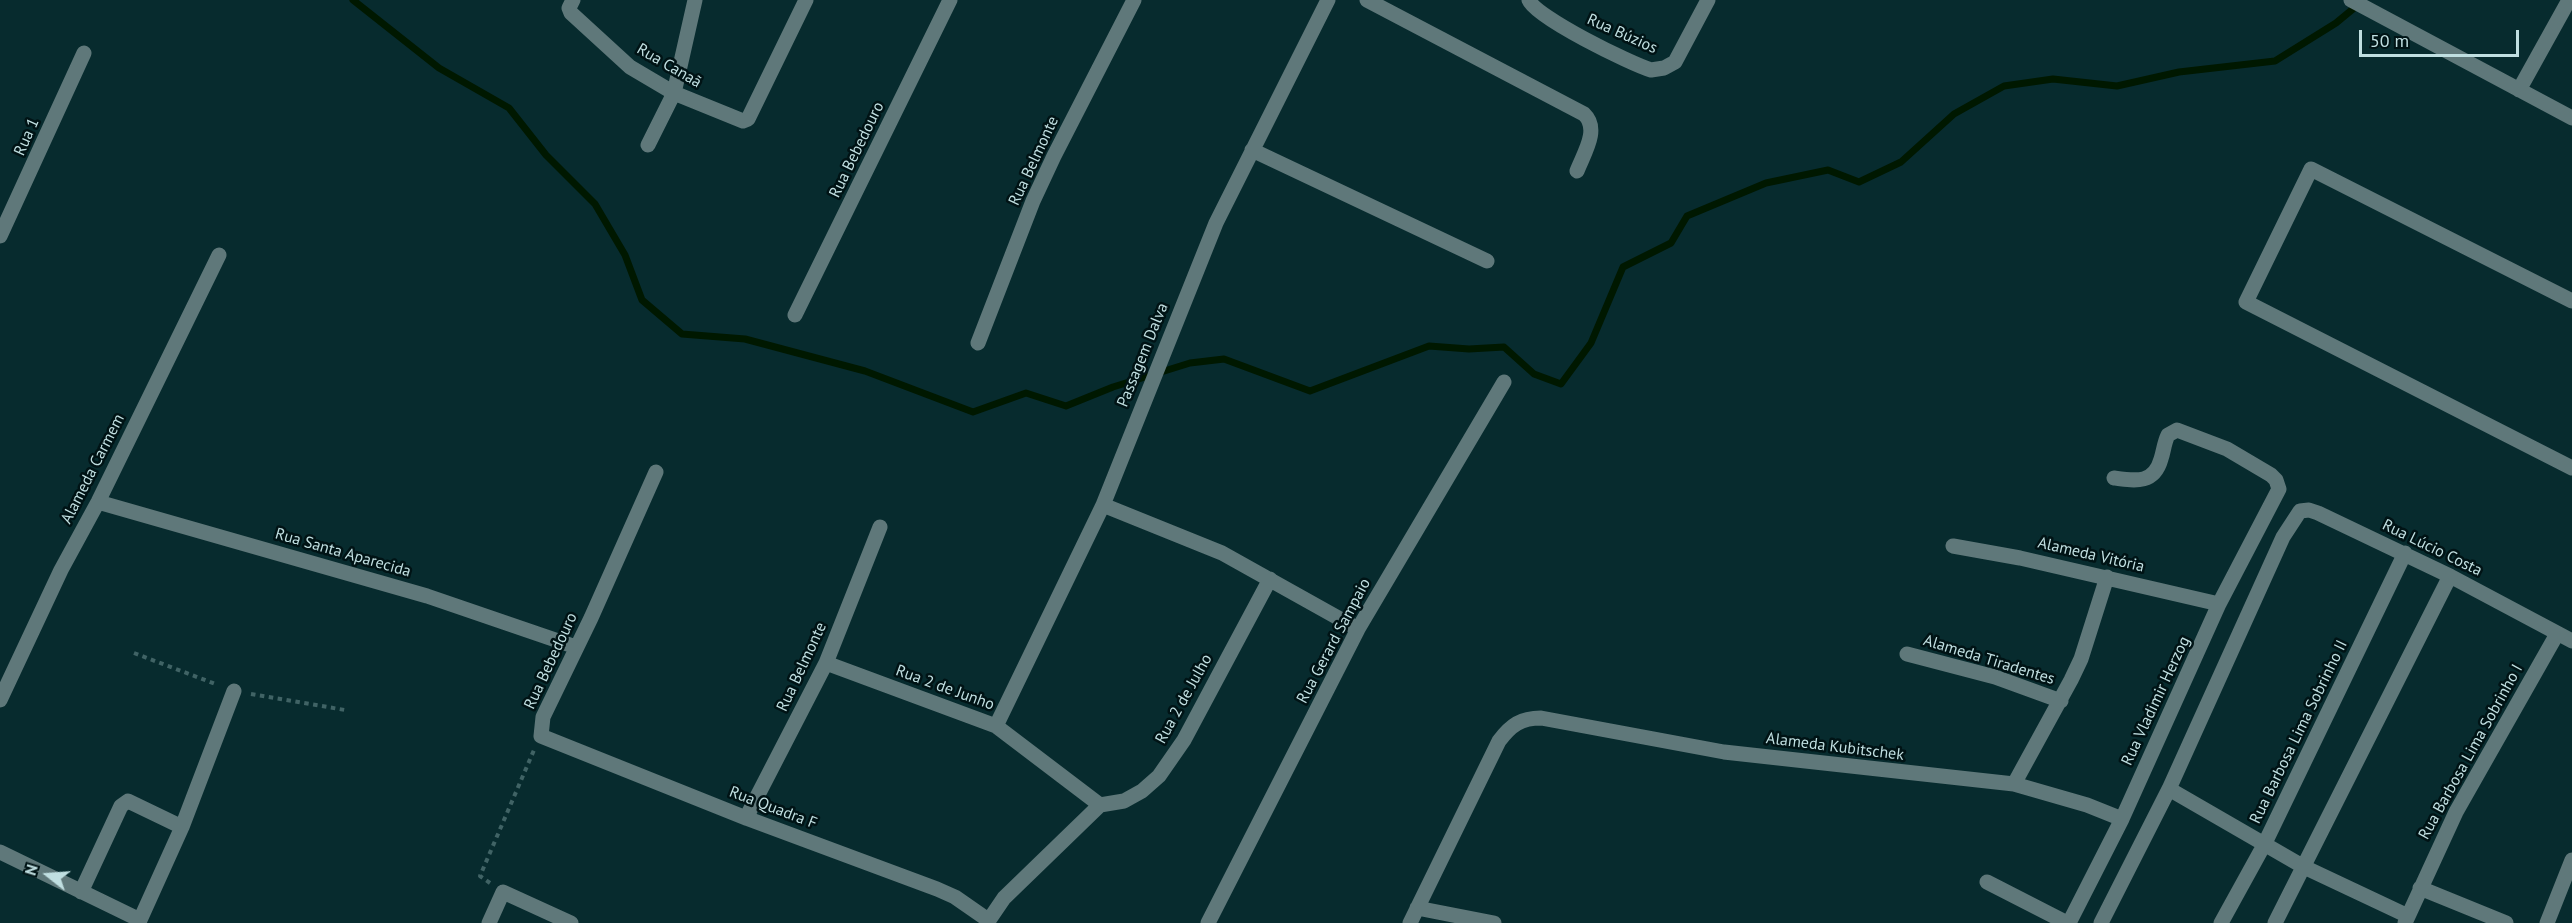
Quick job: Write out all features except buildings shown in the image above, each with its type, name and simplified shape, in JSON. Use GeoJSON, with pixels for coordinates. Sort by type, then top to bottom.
{"type":"FeatureCollection","features":[{"type":"Feature","properties":{"kind":"street"},"geometry":{"type":"LineString","coordinates":[[648,145],[674,93],[695,0]]}},
{"type":"Feature","properties":{"kind":"street","name":"Rua Canaã"},"geometry":{"type":"LineString","coordinates":[[572,7],[630,67],[674,93],[738,121],[748,119],[806,0]]}},
{"type":"Feature","properties":{"kind":"street","name":"Rua Bebedouro"},"geometry":{"type":"LineString","coordinates":[[795,315],[950,0]]}},
{"type":"Feature","properties":{"kind":"street","name":"Rua Belmonte"},"geometry":{"type":"LineString","coordinates":[[978,343],[1050,165],[1134,0]]}},
{"type":"Feature","properties":{"kind":"street","name":"Passagem Dalva"},"geometry":{"type":"LineString","coordinates":[[996,726],[1103,505],[1194,274],[1252,150],[1328,0]]}},
{"type":"Feature","properties":{"kind":"street"},"geometry":{"type":"LineString","coordinates":[[1367,0],[1584,114],[1591,120],[1593,128],[1577,171]]}},
{"type":"Feature","properties":{"kind":"street","name":"Rua Búzios"},"geometry":{"type":"LineString","coordinates":[[1529,0],[1535,10],[1582,37],[1651,70],[1675,63],[1708,0]]}},
{"type":"Feature","properties":{"kind":"street"},"geometry":{"type":"LineString","coordinates":[[2351,0],[2572,118]]}},
{"type":"Feature","properties":{"kind":"street"},"geometry":{"type":"LineString","coordinates":[[2520,90],[2569,0]]}},
{"type":"Feature","properties":{"kind":"street","name":"Rua 1"},"geometry":{"type":"LineString","coordinates":[[0,236],[84,52]]}},
{"type":"Feature","properties":{"kind":"street"},"geometry":{"type":"LineString","coordinates":[[1252,150],[1487,261]]}},
{"type":"Feature","properties":{"kind":"street"},"geometry":{"type":"LineString","coordinates":[[2572,301],[2311,169],[2246,302],[2572,468]]}},
{"type":"Feature","properties":{"kind":"street","name":"Alameda Carmem"},"geometry":{"type":"LineString","coordinates":[[0,700],[61,570],[98,502],[219,255]]}},
{"type":"Feature","properties":{"kind":"street","name":"Rua Gerard Sampaio"},"geometry":{"type":"LineString","coordinates":[[1208,923],[1358,629],[1504,382]]}},
{"type":"Feature","properties":{"kind":"street","name":"Rua Vladimir Herzog"},"geometry":{"type":"LineString","coordinates":[[2068,923],[2122,819],[2219,604],[2277,495],[2277,483],[2271,475],[2259,470],[2228,449],[2177,430],[2168,435],[2161,459],[2150,477],[2142,482],[2114,478]]}},
{"type":"Feature","properties":{"kind":"street","name":"Rua Bebedouro"},"geometry":{"type":"LineString","coordinates":[[541,736],[543,717],[656,472]]}},
{"type":"Feature","properties":{"kind":"street","name":"Rua Santa Aparecida"},"geometry":{"type":"LineString","coordinates":[[98,502],[427,596],[576,647]]}},
{"type":"Feature","properties":{"kind":"street"},"geometry":{"type":"LineString","coordinates":[[1103,505],[1222,553],[1358,629]]}},
{"type":"Feature","properties":{"kind":"street","name":"Rua Lúcio Costa"},"geometry":{"type":"LineString","coordinates":[[2169,789],[2283,537],[2300,511],[2309,510],[2405,553],[2572,641]]}},
{"type":"Feature","properties":{"kind":"street","name":"Rua Belmonte"},"geometry":{"type":"LineString","coordinates":[[746,818],[826,663],[880,528]]}},
{"type":"Feature","properties":{"kind":"street","name":"Alameda Vitória"},"geometry":{"type":"LineString","coordinates":[[1953,546],[2020,558],[2219,604]]}},
{"type":"Feature","properties":{"kind":"street","name":"Rua Barbosa Lima Sobrinho II"},"geometry":{"type":"LineString","coordinates":[[2221,923],[2264,845],[2405,553]]}},
{"type":"Feature","properties":{"kind":"street"},"geometry":{"type":"LineString","coordinates":[[2275,923],[2450,576]]}},
{"type":"Feature","properties":{"kind":"street"},"geometry":{"type":"LineString","coordinates":[[2014,784],[2081,659],[2107,577]]}},
{"type":"Feature","properties":{"kind":"street","name":"Rua 2 de Julho"},"geometry":{"type":"LineString","coordinates":[[1100,805],[1124,801],[1142,791],[1159,776],[1184,740],[1270,579]]}},
{"type":"Feature","properties":{"kind":"street","name":"Rua Barbosa Lima Sobrinho I"},"geometry":{"type":"LineString","coordinates":[[2407,919],[2456,812],[2557,634]]}},
{"type":"Feature","properties":{"kind":"street","name":"Alameda Tiradentes"},"geometry":{"type":"LineString","coordinates":[[1907,654],[1995,677],[2061,700]]}},
{"type":"Feature","properties":{"kind":"street","name":"Rua 2 de Junho"},"geometry":{"type":"LineString","coordinates":[[826,663],[996,726],[1100,805]]}},
{"type":"Feature","properties":{"kind":"street"},"geometry":{"type":"LineString","coordinates":[[0,852],[140,920],[182,827],[234,691]]}},
{"type":"Feature","properties":{"kind":"street","name":"Alameda Kubitschek"},"geometry":{"type":"LineString","coordinates":[[1418,908],[1499,741],[1509,728],[1518,721],[1528,718],[1541,718],[1724,752],[2014,784],[2087,805],[2122,819]]}},
{"type":"Feature","properties":{"kind":"street","name":"Rua Quadra F"},"geometry":{"type":"LineString","coordinates":[[541,736],[746,818],[937,889],[955,897],[983,921]]}},
{"type":"Feature","properties":{"kind":"street"},"geometry":{"type":"LineString","coordinates":[[2101,923],[2169,789],[2304,867],[2407,919]]}},
{"type":"Feature","properties":{"kind":"street"},"geometry":{"type":"LineString","coordinates":[[81,892],[121,806],[128,801],[182,827]]}},
{"type":"Feature","properties":{"kind":"street"},"geometry":{"type":"LineString","coordinates":[[983,921],[1100,805]]}},
{"type":"Feature","properties":{"kind":"street"},"geometry":{"type":"LineString","coordinates":[[2547,923],[2565,895],[2572,860]]}},
{"type":"Feature","properties":{"kind":"street"},"geometry":{"type":"LineString","coordinates":[[1987,882],[2068,923]]}},
{"type":"Feature","properties":{"kind":"street"},"geometry":{"type":"LineString","coordinates":[[2420,888],[2506,923]]}},
{"type":"Feature","properties":{"kind":"street"},"geometry":{"type":"LineString","coordinates":[[489,923],[503,892],[571,923]]}},
{"type":"Feature","properties":{"kind":"street"},"geometry":{"type":"LineString","coordinates":[[1410,923],[1418,908],[1494,923]]}},
{"type":"Feature","properties":{"kind":"path","name":"Rua Bebedouro"},"geometry":{"type":"LineString","coordinates":[[503,892],[480,876],[541,736]]}},
{"type":"Feature","properties":{"kind":"waterway"},"geometry":{"type":"LineString","coordinates":[[353,0],[439,68],[509,108],[546,155],[595,204],[625,255],[642,300],[682,334],[745,339],[865,371],[973,412],[1026,393],[1066,406],[1113,387],[1190,363],[1224,359],[1310,391],[1429,346],[1469,349],[1504,347],[1534,374],[1561,384],[1591,343],[1623,267],[1671,243],[1687,216],[1766,183],[1828,170],[1859,182],[1901,162],[1954,114],[2004,86],[2053,79],[2117,86],[2179,72],[2275,61],[2336,23],[2359,4]]}}]}
